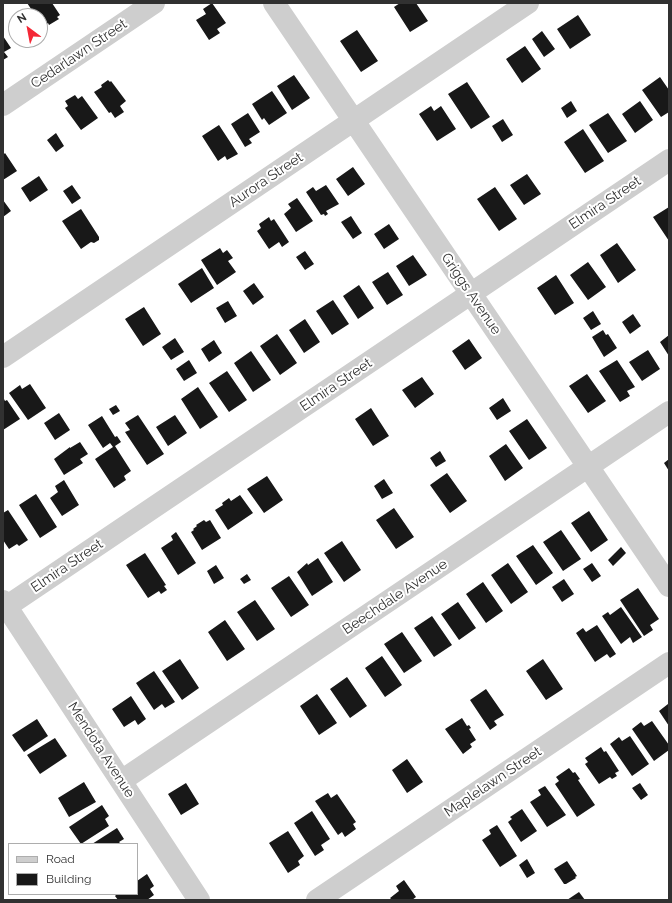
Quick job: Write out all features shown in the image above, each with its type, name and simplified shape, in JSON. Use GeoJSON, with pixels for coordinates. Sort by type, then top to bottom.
{"type":"FeatureCollection","features":[{"type":"Feature","properties":{"kind":"street","name":"Cedarlawn Street"},"geometry":{"type":"LineString","coordinates":[[3,105],[154,3]]}},
{"type":"Feature","properties":{"kind":"street","name":"Griggs Avenue"},"geometry":{"type":"LineString","coordinates":[[274,3],[669,586]]}},
{"type":"Feature","properties":{"kind":"street","name":"Aurora Street"},"geometry":{"type":"LineString","coordinates":[[3,357],[528,3]]}},
{"type":"Feature","properties":{"kind":"street","name":"Elmira Street"},"geometry":{"type":"LineString","coordinates":[[4,606],[669,160]]}},
{"type":"Feature","properties":{"kind":"street","name":"Beechdale Avenue"},"geometry":{"type":"LineString","coordinates":[[121,781],[669,412]]}},
{"type":"Feature","properties":{"kind":"street","name":"Mendota Avenue"},"geometry":{"type":"LineString","coordinates":[[4,606],[200,900]]}},
{"type":"Feature","properties":{"kind":"street","name":"Maplelawn Street"},"geometry":{"type":"LineString","coordinates":[[317,900],[669,663]]}},
{"type":"Feature","properties":{"kind":"building"},"geometry":{"type":"Polygon","coordinates":[[[27,3],[52,3],[60,15],[57,17],[59,19],[49,25],[48,8],[30,8],[27,3]]]}},
{"type":"Feature","properties":{"kind":"building"},"geometry":{"type":"Polygon","coordinates":[[[212,3],[226,23],[217,29],[220,33],[209,40],[196,20],[206,14],[203,9],[212,3]]]}},
{"type":"Feature","properties":{"kind":"building"},"geometry":{"type":"Polygon","coordinates":[[[400,3],[416,3],[428,21],[410,32],[394,7],[400,3]]]}},
{"type":"Feature","properties":{"kind":"building"},"geometry":{"type":"Polygon","coordinates":[[[578,15],[591,35],[570,49],[557,29],[578,15]]]}},
{"type":"Feature","properties":{"kind":"building"},"geometry":{"type":"Polygon","coordinates":[[[357,30],[378,61],[361,72],[340,41],[357,30]]]}},
{"type":"Feature","properties":{"kind":"building"},"geometry":{"type":"Polygon","coordinates":[[[542,31],[555,49],[544,57],[532,39],[542,31]]]}},
{"type":"Feature","properties":{"kind":"building"},"geometry":{"type":"Polygon","coordinates":[[[3,36],[8,44],[8,48],[11,48],[4,52],[8,57],[3,60],[3,36]]]}},
{"type":"Feature","properties":{"kind":"building"},"geometry":{"type":"Polygon","coordinates":[[[525,46],[541,69],[522,83],[506,59],[525,46]]]}},
{"type":"Feature","properties":{"kind":"building"},"geometry":{"type":"Polygon","coordinates":[[[294,75],[310,98],[292,110],[277,86],[294,75]]]}},
{"type":"Feature","properties":{"kind":"building"},"geometry":{"type":"Polygon","coordinates":[[[660,77],[669,90],[669,112],[661,117],[642,90],[660,77]]]}},
{"type":"Feature","properties":{"kind":"building"},"geometry":{"type":"Polygon","coordinates":[[[108,80],[110,82],[111,81],[126,101],[120,106],[124,112],[115,118],[111,112],[109,113],[94,92],[102,87],[101,85],[108,80]]]}},
{"type":"Feature","properties":{"kind":"building"},"geometry":{"type":"Polygon","coordinates":[[[467,82],[490,117],[471,129],[448,94],[467,82]]]}},
{"type":"Feature","properties":{"kind":"building"},"geometry":{"type":"Polygon","coordinates":[[[272,91],[287,113],[269,125],[264,118],[262,120],[252,104],[272,91]]]}},
{"type":"Feature","properties":{"kind":"building"},"geometry":{"type":"Polygon","coordinates":[[[75,95],[78,99],[82,96],[98,118],[81,130],[65,108],[68,106],[65,101],[75,95]]]}},
{"type":"Feature","properties":{"kind":"building"},"geometry":{"type":"Polygon","coordinates":[[[571,101],[577,111],[567,118],[561,108],[571,101]]]}},
{"type":"Feature","properties":{"kind":"building"},"geometry":{"type":"Polygon","coordinates":[[[640,101],[653,120],[635,133],[622,114],[640,101]]]}},
{"type":"Feature","properties":{"kind":"building"},"geometry":{"type":"Polygon","coordinates":[[[431,106],[434,111],[441,106],[456,129],[437,141],[419,114],[431,106]]]}},
{"type":"Feature","properties":{"kind":"building"},"geometry":{"type":"Polygon","coordinates":[[[248,113],[260,132],[249,139],[252,143],[245,147],[231,124],[248,113]]]}},
{"type":"Feature","properties":{"kind":"building"},"geometry":{"type":"Polygon","coordinates":[[[608,113],[627,141],[608,153],[589,125],[608,113]]]}},
{"type":"Feature","properties":{"kind":"building"},"geometry":{"type":"Polygon","coordinates":[[[503,119],[513,135],[502,142],[492,126],[503,119]]]}},
{"type":"Feature","properties":{"kind":"building"},"geometry":{"type":"Polygon","coordinates":[[[219,125],[238,154],[227,160],[225,156],[218,161],[202,136],[219,125]]]}},
{"type":"Feature","properties":{"kind":"building"},"geometry":{"type":"Polygon","coordinates":[[[583,129],[604,161],[585,173],[564,142],[583,129]]]}},
{"type":"Feature","properties":{"kind":"building"},"geometry":{"type":"Polygon","coordinates":[[[56,133],[64,146],[56,152],[47,140],[56,133]]]}},
{"type":"Feature","properties":{"kind":"building"},"geometry":{"type":"Polygon","coordinates":[[[5,153],[17,171],[3,180],[3,155],[5,153]]]}},
{"type":"Feature","properties":{"kind":"building"},"geometry":{"type":"Polygon","coordinates":[[[353,167],[365,184],[348,196],[336,179],[353,167]]]}},
{"type":"Feature","properties":{"kind":"building"},"geometry":{"type":"Polygon","coordinates":[[[527,174],[541,194],[524,205],[510,185],[527,174]]]}},
{"type":"Feature","properties":{"kind":"building"},"geometry":{"type":"Polygon","coordinates":[[[39,176],[48,190],[30,202],[21,188],[39,176]]]}},
{"type":"Feature","properties":{"kind":"building"},"geometry":{"type":"Polygon","coordinates":[[[72,185],[81,198],[72,204],[63,191],[72,185]]]}},
{"type":"Feature","properties":{"kind":"building"},"geometry":{"type":"Polygon","coordinates":[[[326,185],[339,204],[326,211],[328,214],[325,216],[324,214],[321,215],[306,192],[313,187],[316,191],[326,185]]]}},
{"type":"Feature","properties":{"kind":"building"},"geometry":{"type":"Polygon","coordinates":[[[495,187],[517,219],[499,231],[477,199],[495,187]]]}},
{"type":"Feature","properties":{"kind":"building"},"geometry":{"type":"Polygon","coordinates":[[[297,198],[313,221],[296,232],[284,214],[291,208],[288,204],[297,198]]]}},
{"type":"Feature","properties":{"kind":"building"},"geometry":{"type":"Polygon","coordinates":[[[3,200],[11,211],[3,217],[3,200]]]}},
{"type":"Feature","properties":{"kind":"building"},"geometry":{"type":"Polygon","coordinates":[[[669,207],[669,241],[653,217],[669,207]]]}},
{"type":"Feature","properties":{"kind":"building"},"geometry":{"type":"Polygon","coordinates":[[[81,209],[99,237],[99,240],[94,243],[91,242],[81,249],[62,221],[81,209]]]}},
{"type":"Feature","properties":{"kind":"building"},"geometry":{"type":"Polygon","coordinates":[[[351,216],[362,233],[353,239],[341,222],[351,216]]]}},
{"type":"Feature","properties":{"kind":"building"},"geometry":{"type":"Polygon","coordinates":[[[269,217],[271,221],[274,219],[289,242],[282,247],[279,242],[269,249],[257,231],[261,228],[259,224],[269,217]]]}},
{"type":"Feature","properties":{"kind":"building"},"geometry":{"type":"Polygon","coordinates":[[[389,224],[399,239],[384,249],[374,234],[389,224]]]}},
{"type":"Feature","properties":{"kind":"building"},"geometry":{"type":"Polygon","coordinates":[[[617,243],[636,270],[618,283],[600,255],[617,243]]]}},
{"type":"Feature","properties":{"kind":"building"},"geometry":{"type":"Polygon","coordinates":[[[220,248],[223,253],[227,250],[233,258],[228,261],[236,272],[217,285],[201,260],[220,248]]]}},
{"type":"Feature","properties":{"kind":"building"},"geometry":{"type":"Polygon","coordinates":[[[305,251],[314,264],[305,270],[296,257],[305,251]]]}},
{"type":"Feature","properties":{"kind":"building"},"geometry":{"type":"Polygon","coordinates":[[[413,255],[427,275],[409,286],[396,266],[413,255]]]}},
{"type":"Feature","properties":{"kind":"building"},"geometry":{"type":"Polygon","coordinates":[[[588,262],[606,287],[588,300],[570,275],[588,262]]]}},
{"type":"Feature","properties":{"kind":"building"},"geometry":{"type":"Polygon","coordinates":[[[202,268],[214,288],[191,303],[178,284],[202,268]]]}},
{"type":"Feature","properties":{"kind":"building"},"geometry":{"type":"Polygon","coordinates":[[[388,272],[403,295],[387,305],[372,282],[388,272]]]}},
{"type":"Feature","properties":{"kind":"building"},"geometry":{"type":"Polygon","coordinates":[[[556,275],[574,303],[555,315],[537,288],[556,275]]]}},
{"type":"Feature","properties":{"kind":"building"},"geometry":{"type":"Polygon","coordinates":[[[254,283],[264,297],[253,305],[243,291],[254,283]]]}},
{"type":"Feature","properties":{"kind":"building"},"geometry":{"type":"Polygon","coordinates":[[[359,285],[374,308],[358,319],[343,296],[359,285]]]}},
{"type":"Feature","properties":{"kind":"building"},"geometry":{"type":"Polygon","coordinates":[[[333,300],[349,324],[332,335],[316,311],[333,300]]]}},
{"type":"Feature","properties":{"kind":"building"},"geometry":{"type":"Polygon","coordinates":[[[228,301],[237,316],[225,323],[216,308],[228,301]]]}},
{"type":"Feature","properties":{"kind":"building"},"geometry":{"type":"Polygon","coordinates":[[[144,307],[161,334],[143,346],[125,319],[144,307]]]}},
{"type":"Feature","properties":{"kind":"building"},"geometry":{"type":"Polygon","coordinates":[[[593,311],[601,324],[591,330],[583,318],[593,311]]]}},
{"type":"Feature","properties":{"kind":"building"},"geometry":{"type":"Polygon","coordinates":[[[633,314],[641,326],[630,334],[622,322],[633,314]]]}},
{"type":"Feature","properties":{"kind":"building"},"geometry":{"type":"Polygon","coordinates":[[[305,319],[320,342],[304,353],[289,330],[305,319]]]}},
{"type":"Feature","properties":{"kind":"building"},"geometry":{"type":"Polygon","coordinates":[[[603,330],[606,335],[608,334],[617,348],[604,357],[592,337],[603,330]]]}},
{"type":"Feature","properties":{"kind":"building"},"geometry":{"type":"Polygon","coordinates":[[[277,334],[297,363],[280,375],[260,346],[277,334]]]}},
{"type":"Feature","properties":{"kind":"building"},"geometry":{"type":"Polygon","coordinates":[[[669,335],[669,356],[660,342],[669,335]]]}},
{"type":"Feature","properties":{"kind":"building"},"geometry":{"type":"Polygon","coordinates":[[[175,338],[184,352],[171,360],[162,347],[175,338]]]}},
{"type":"Feature","properties":{"kind":"building"},"geometry":{"type":"Polygon","coordinates":[[[469,339],[482,358],[465,370],[452,351],[469,339]]]}},
{"type":"Feature","properties":{"kind":"building"},"geometry":{"type":"Polygon","coordinates":[[[214,340],[222,353],[209,362],[201,349],[214,340]]]}},
{"type":"Feature","properties":{"kind":"building"},"geometry":{"type":"Polygon","coordinates":[[[648,350],[660,369],[642,381],[629,362],[648,350]]]}},
{"type":"Feature","properties":{"kind":"building"},"geometry":{"type":"Polygon","coordinates":[[[251,351],[271,380],[253,392],[234,363],[251,351]]]}},
{"type":"Feature","properties":{"kind":"building"},"geometry":{"type":"Polygon","coordinates":[[[189,360],[197,373],[184,381],[176,369],[189,360]]]}},
{"type":"Feature","properties":{"kind":"building"},"geometry":{"type":"Polygon","coordinates":[[[617,360],[635,387],[627,391],[630,396],[620,402],[599,371],[617,360]]]}},
{"type":"Feature","properties":{"kind":"building"},"geometry":{"type":"Polygon","coordinates":[[[227,371],[247,400],[229,412],[209,383],[227,371]]]}},
{"type":"Feature","properties":{"kind":"building"},"geometry":{"type":"Polygon","coordinates":[[[587,374],[606,401],[588,413],[569,386],[587,374]]]}},
{"type":"Feature","properties":{"kind":"building"},"geometry":{"type":"Polygon","coordinates":[[[422,377],[434,394],[415,408],[402,390],[422,377]]]}},
{"type":"Feature","properties":{"kind":"building"},"geometry":{"type":"Polygon","coordinates":[[[30,384],[46,408],[28,420],[9,393],[20,385],[22,389],[30,384]]]}},
{"type":"Feature","properties":{"kind":"building"},"geometry":{"type":"Polygon","coordinates":[[[198,387],[218,417],[200,429],[181,399],[198,387]]]}},
{"type":"Feature","properties":{"kind":"building"},"geometry":{"type":"Polygon","coordinates":[[[3,397],[5,401],[7,400],[20,419],[3,430],[3,397]]]}},
{"type":"Feature","properties":{"kind":"building"},"geometry":{"type":"Polygon","coordinates":[[[503,398],[511,411],[497,420],[489,408],[503,398]]]}},
{"type":"Feature","properties":{"kind":"building"},"geometry":{"type":"Polygon","coordinates":[[[116,405],[120,411],[113,415],[109,409],[116,405]]]}},
{"type":"Feature","properties":{"kind":"building"},"geometry":{"type":"Polygon","coordinates":[[[371,408],[389,436],[373,446],[355,419],[371,408]]]}},
{"type":"Feature","properties":{"kind":"building"},"geometry":{"type":"Polygon","coordinates":[[[59,413],[70,430],[55,440],[44,423],[59,413]]]}},
{"type":"Feature","properties":{"kind":"building"},"geometry":{"type":"Polygon","coordinates":[[[138,415],[164,454],[147,465],[125,432],[130,430],[125,423],[138,415]]]}},
{"type":"Feature","properties":{"kind":"building"},"geometry":{"type":"Polygon","coordinates":[[[175,415],[187,433],[168,446],[156,427],[175,415]]]}},
{"type":"Feature","properties":{"kind":"building"},"geometry":{"type":"Polygon","coordinates":[[[102,416],[115,437],[117,436],[121,442],[115,446],[131,471],[124,476],[126,480],[114,488],[95,459],[113,447],[110,443],[103,448],[88,425],[102,416]]]}},
{"type":"Feature","properties":{"kind":"building"},"geometry":{"type":"Polygon","coordinates":[[[527,419],[547,448],[529,460],[509,431],[527,419]]]}},
{"type":"Feature","properties":{"kind":"building"},"geometry":{"type":"Polygon","coordinates":[[[80,442],[88,454],[80,459],[83,463],[64,475],[54,459],[70,447],[80,442]]]}},
{"type":"Feature","properties":{"kind":"building"},"geometry":{"type":"Polygon","coordinates":[[[506,444],[523,468],[505,481],[489,456],[506,444]]]}},
{"type":"Feature","properties":{"kind":"building"},"geometry":{"type":"Polygon","coordinates":[[[440,451],[446,461],[436,467],[430,458],[440,451]]]}},
{"type":"Feature","properties":{"kind":"building"},"geometry":{"type":"Polygon","coordinates":[[[669,459],[669,471],[664,463],[669,459]]]}},
{"type":"Feature","properties":{"kind":"building"},"geometry":{"type":"Polygon","coordinates":[[[447,473],[467,501],[450,513],[430,485],[447,473]]]}},
{"type":"Feature","properties":{"kind":"building"},"geometry":{"type":"Polygon","coordinates":[[[267,476],[283,500],[264,513],[247,489],[267,476]]]}},
{"type":"Feature","properties":{"kind":"building"},"geometry":{"type":"Polygon","coordinates":[[[384,479],[393,493],[382,499],[374,486],[384,479]]]}},
{"type":"Feature","properties":{"kind":"building"},"geometry":{"type":"Polygon","coordinates":[[[64,480],[79,505],[62,516],[50,498],[58,492],[55,486],[64,480]]]}},
{"type":"Feature","properties":{"kind":"building"},"geometry":{"type":"Polygon","coordinates":[[[36,494],[57,527],[40,538],[19,505],[36,494]]]}},
{"type":"Feature","properties":{"kind":"building"},"geometry":{"type":"Polygon","coordinates":[[[240,495],[253,513],[228,530],[215,510],[223,505],[222,503],[229,498],[231,501],[240,495]]]}},
{"type":"Feature","properties":{"kind":"building"},"geometry":{"type":"Polygon","coordinates":[[[394,508],[414,537],[396,549],[376,520],[394,508]]]}},
{"type":"Feature","properties":{"kind":"building"},"geometry":{"type":"Polygon","coordinates":[[[8,510],[28,540],[19,546],[17,544],[9,549],[3,540],[3,513],[8,510]]]}},
{"type":"Feature","properties":{"kind":"building"},"geometry":{"type":"Polygon","coordinates":[[[589,511],[608,540],[591,552],[571,523],[589,511]]]}},
{"type":"Feature","properties":{"kind":"building"},"geometry":{"type":"Polygon","coordinates":[[[204,520],[206,522],[210,520],[221,538],[202,550],[191,532],[197,526],[196,525],[204,520]]]}},
{"type":"Feature","properties":{"kind":"building"},"geometry":{"type":"Polygon","coordinates":[[[561,530],[581,559],[563,571],[543,542],[561,530]]]}},
{"type":"Feature","properties":{"kind":"building"},"geometry":{"type":"Polygon","coordinates":[[[176,532],[196,563],[178,575],[161,548],[173,540],[171,536],[176,532]]]}},
{"type":"Feature","properties":{"kind":"building"},"geometry":{"type":"Polygon","coordinates":[[[342,541],[361,570],[344,582],[324,553],[342,541]]]}},
{"type":"Feature","properties":{"kind":"building"},"geometry":{"type":"Polygon","coordinates":[[[533,545],[553,573],[536,585],[516,556],[533,545]]]}},
{"type":"Feature","properties":{"kind":"building"},"geometry":{"type":"Polygon","coordinates":[[[621,547],[626,553],[613,566],[608,560],[621,547]]]}},
{"type":"Feature","properties":{"kind":"building"},"geometry":{"type":"Polygon","coordinates":[[[145,553],[166,585],[164,586],[167,590],[161,594],[159,591],[148,598],[126,565],[145,553]]]}},
{"type":"Feature","properties":{"kind":"building"},"geometry":{"type":"Polygon","coordinates":[[[318,558],[333,582],[312,596],[297,572],[307,563],[308,565],[318,558]]]}},
{"type":"Feature","properties":{"kind":"building"},"geometry":{"type":"Polygon","coordinates":[[[508,563],[528,592],[511,604],[491,575],[508,563]]]}},
{"type":"Feature","properties":{"kind":"building"},"geometry":{"type":"Polygon","coordinates":[[[592,563],[601,576],[592,582],[583,569],[592,563]]]}},
{"type":"Feature","properties":{"kind":"building"},"geometry":{"type":"Polygon","coordinates":[[[216,565],[224,578],[214,584],[207,571],[216,565]]]}},
{"type":"Feature","properties":{"kind":"building"},"geometry":{"type":"Polygon","coordinates":[[[247,574],[251,580],[244,584],[240,579],[247,574]]]}},
{"type":"Feature","properties":{"kind":"building"},"geometry":{"type":"Polygon","coordinates":[[[289,576],[309,605],[291,617],[271,588],[289,576]]]}},
{"type":"Feature","properties":{"kind":"building"},"geometry":{"type":"Polygon","coordinates":[[[564,579],[574,594],[562,602],[552,587],[564,579]]]}},
{"type":"Feature","properties":{"kind":"building"},"geometry":{"type":"Polygon","coordinates":[[[483,582],[503,611],[486,623],[466,594],[483,582]]]}},
{"type":"Feature","properties":{"kind":"building"},"geometry":{"type":"Polygon","coordinates":[[[638,588],[659,619],[650,625],[653,630],[644,636],[620,600],[638,588]]]}},
{"type":"Feature","properties":{"kind":"building"},"geometry":{"type":"Polygon","coordinates":[[[255,600],[275,629],[257,641],[237,612],[255,600]]]}},
{"type":"Feature","properties":{"kind":"building"},"geometry":{"type":"Polygon","coordinates":[[[458,602],[476,628],[459,640],[441,614],[458,602]]]}},
{"type":"Feature","properties":{"kind":"building"},"geometry":{"type":"Polygon","coordinates":[[[621,607],[642,637],[633,643],[630,637],[621,644],[602,616],[608,612],[610,615],[621,607]]]}},
{"type":"Feature","properties":{"kind":"building"},"geometry":{"type":"Polygon","coordinates":[[[432,616],[452,645],[434,657],[414,628],[432,616]]]}},
{"type":"Feature","properties":{"kind":"building"},"geometry":{"type":"Polygon","coordinates":[[[225,620],[245,649],[227,661],[208,632],[225,620]]]}},
{"type":"Feature","properties":{"kind":"building"},"geometry":{"type":"Polygon","coordinates":[[[597,625],[616,654],[610,658],[607,654],[595,662],[576,633],[583,628],[586,632],[597,625]]]}},
{"type":"Feature","properties":{"kind":"building"},"geometry":{"type":"Polygon","coordinates":[[[402,632],[422,661],[404,673],[384,644],[402,632]]]}},
{"type":"Feature","properties":{"kind":"building"},"geometry":{"type":"Polygon","coordinates":[[[382,656],[402,685],[385,697],[365,668],[382,656]]]}},
{"type":"Feature","properties":{"kind":"building"},"geometry":{"type":"Polygon","coordinates":[[[180,659],[199,688],[182,700],[162,671],[180,659]]]}},
{"type":"Feature","properties":{"kind":"building"},"geometry":{"type":"Polygon","coordinates":[[[543,659],[563,689],[546,700],[526,671],[543,659]]]}},
{"type":"Feature","properties":{"kind":"building"},"geometry":{"type":"Polygon","coordinates":[[[154,671],[175,702],[165,708],[162,704],[154,710],[136,683],[154,671]]]}},
{"type":"Feature","properties":{"kind":"building"},"geometry":{"type":"Polygon","coordinates":[[[347,677],[367,706],[350,718],[330,689],[347,677]]]}},
{"type":"Feature","properties":{"kind":"building"},"geometry":{"type":"Polygon","coordinates":[[[486,689],[504,715],[494,721],[497,725],[490,730],[470,700],[486,689]]]}},
{"type":"Feature","properties":{"kind":"building"},"geometry":{"type":"Polygon","coordinates":[[[317,694],[337,723],[319,735],[300,706],[317,694]]]}},
{"type":"Feature","properties":{"kind":"building"},"geometry":{"type":"Polygon","coordinates":[[[131,696],[146,719],[138,725],[135,720],[124,727],[112,709],[131,696]]]}},
{"type":"Feature","properties":{"kind":"building"},"geometry":{"type":"Polygon","coordinates":[[[668,704],[669,705],[669,726],[659,711],[668,704]]]}},
{"type":"Feature","properties":{"kind":"building"},"geometry":{"type":"Polygon","coordinates":[[[462,718],[467,726],[469,725],[471,728],[469,729],[476,740],[470,744],[472,747],[463,754],[445,729],[462,718]]]}},
{"type":"Feature","properties":{"kind":"building"},"geometry":{"type":"Polygon","coordinates":[[[37,719],[48,736],[24,752],[12,735],[37,719]]]}},
{"type":"Feature","properties":{"kind":"building"},"geometry":{"type":"Polygon","coordinates":[[[652,721],[669,745],[669,750],[654,761],[632,729],[641,722],[644,726],[652,721]]]}},
{"type":"Feature","properties":{"kind":"building"},"geometry":{"type":"Polygon","coordinates":[[[630,736],[649,764],[632,776],[610,744],[619,737],[622,741],[630,736]]]}},
{"type":"Feature","properties":{"kind":"building"},"geometry":{"type":"Polygon","coordinates":[[[55,738],[67,756],[40,774],[27,755],[55,738]]]}},
{"type":"Feature","properties":{"kind":"building"},"geometry":{"type":"Polygon","coordinates":[[[601,747],[604,752],[606,751],[619,771],[615,773],[617,776],[612,779],[610,777],[599,784],[585,764],[588,762],[585,758],[601,747]]]}},
{"type":"Feature","properties":{"kind":"building"},"geometry":{"type":"Polygon","coordinates":[[[407,759],[423,782],[407,793],[392,770],[407,759]]]}},
{"type":"Feature","properties":{"kind":"building"},"geometry":{"type":"Polygon","coordinates":[[[569,768],[573,773],[575,772],[580,779],[578,780],[595,805],[577,817],[555,784],[559,781],[556,777],[569,768]]]}},
{"type":"Feature","properties":{"kind":"building"},"geometry":{"type":"Polygon","coordinates":[[[84,782],[96,802],[69,817],[58,798],[84,782]]]}},
{"type":"Feature","properties":{"kind":"building"},"geometry":{"type":"Polygon","coordinates":[[[186,783],[199,804],[181,815],[168,794],[186,783]]]}},
{"type":"Feature","properties":{"kind":"building"},"geometry":{"type":"Polygon","coordinates":[[[640,783],[648,795],[641,800],[632,788],[640,783]]]}},
{"type":"Feature","properties":{"kind":"building"},"geometry":{"type":"Polygon","coordinates":[[[545,786],[566,815],[547,827],[530,802],[541,795],[538,790],[545,786]]]}},
{"type":"Feature","properties":{"kind":"building"},"geometry":{"type":"Polygon","coordinates":[[[328,793],[331,798],[337,794],[356,822],[353,824],[356,829],[345,837],[342,832],[338,835],[315,801],[328,793]]]}},
{"type":"Feature","properties":{"kind":"building"},"geometry":{"type":"Polygon","coordinates":[[[102,805],[109,816],[105,819],[109,826],[83,843],[80,843],[69,827],[102,805]]]}},
{"type":"Feature","properties":{"kind":"building"},"geometry":{"type":"Polygon","coordinates":[[[522,809],[537,831],[521,842],[508,822],[512,819],[510,817],[522,809]]]}},
{"type":"Feature","properties":{"kind":"building"},"geometry":{"type":"Polygon","coordinates":[[[312,811],[330,839],[321,845],[324,850],[315,856],[294,823],[312,811]]]}},
{"type":"Feature","properties":{"kind":"building"},"geometry":{"type":"Polygon","coordinates":[[[497,825],[517,856],[500,867],[482,840],[491,834],[489,830],[497,825]]]}},
{"type":"Feature","properties":{"kind":"building"},"geometry":{"type":"Polygon","coordinates":[[[117,828],[124,839],[119,842],[120,843],[94,843],[117,828]]]}},
{"type":"Feature","properties":{"kind":"building"},"geometry":{"type":"Polygon","coordinates":[[[288,831],[304,856],[298,861],[300,865],[288,873],[269,843],[288,831]]]}},
{"type":"Feature","properties":{"kind":"building"},"geometry":{"type":"Polygon","coordinates":[[[527,859],[535,873],[527,878],[519,865],[527,859]]]}},
{"type":"Feature","properties":{"kind":"building"},"geometry":{"type":"Polygon","coordinates":[[[567,861],[577,876],[564,884],[554,869],[567,861]]]}},
{"type":"Feature","properties":{"kind":"building"},"geometry":{"type":"Polygon","coordinates":[[[147,874],[154,886],[150,889],[154,895],[147,900],[118,900],[115,896],[116,895],[138,895],[138,880],[147,874]]]}},
{"type":"Feature","properties":{"kind":"building"},"geometry":{"type":"Polygon","coordinates":[[[404,880],[416,897],[412,900],[392,900],[390,898],[399,891],[396,886],[404,880]]]}},
{"type":"Feature","properties":{"kind":"building"},"geometry":{"type":"Polygon","coordinates":[[[579,892],[585,900],[567,900],[579,892]]]}}]}
